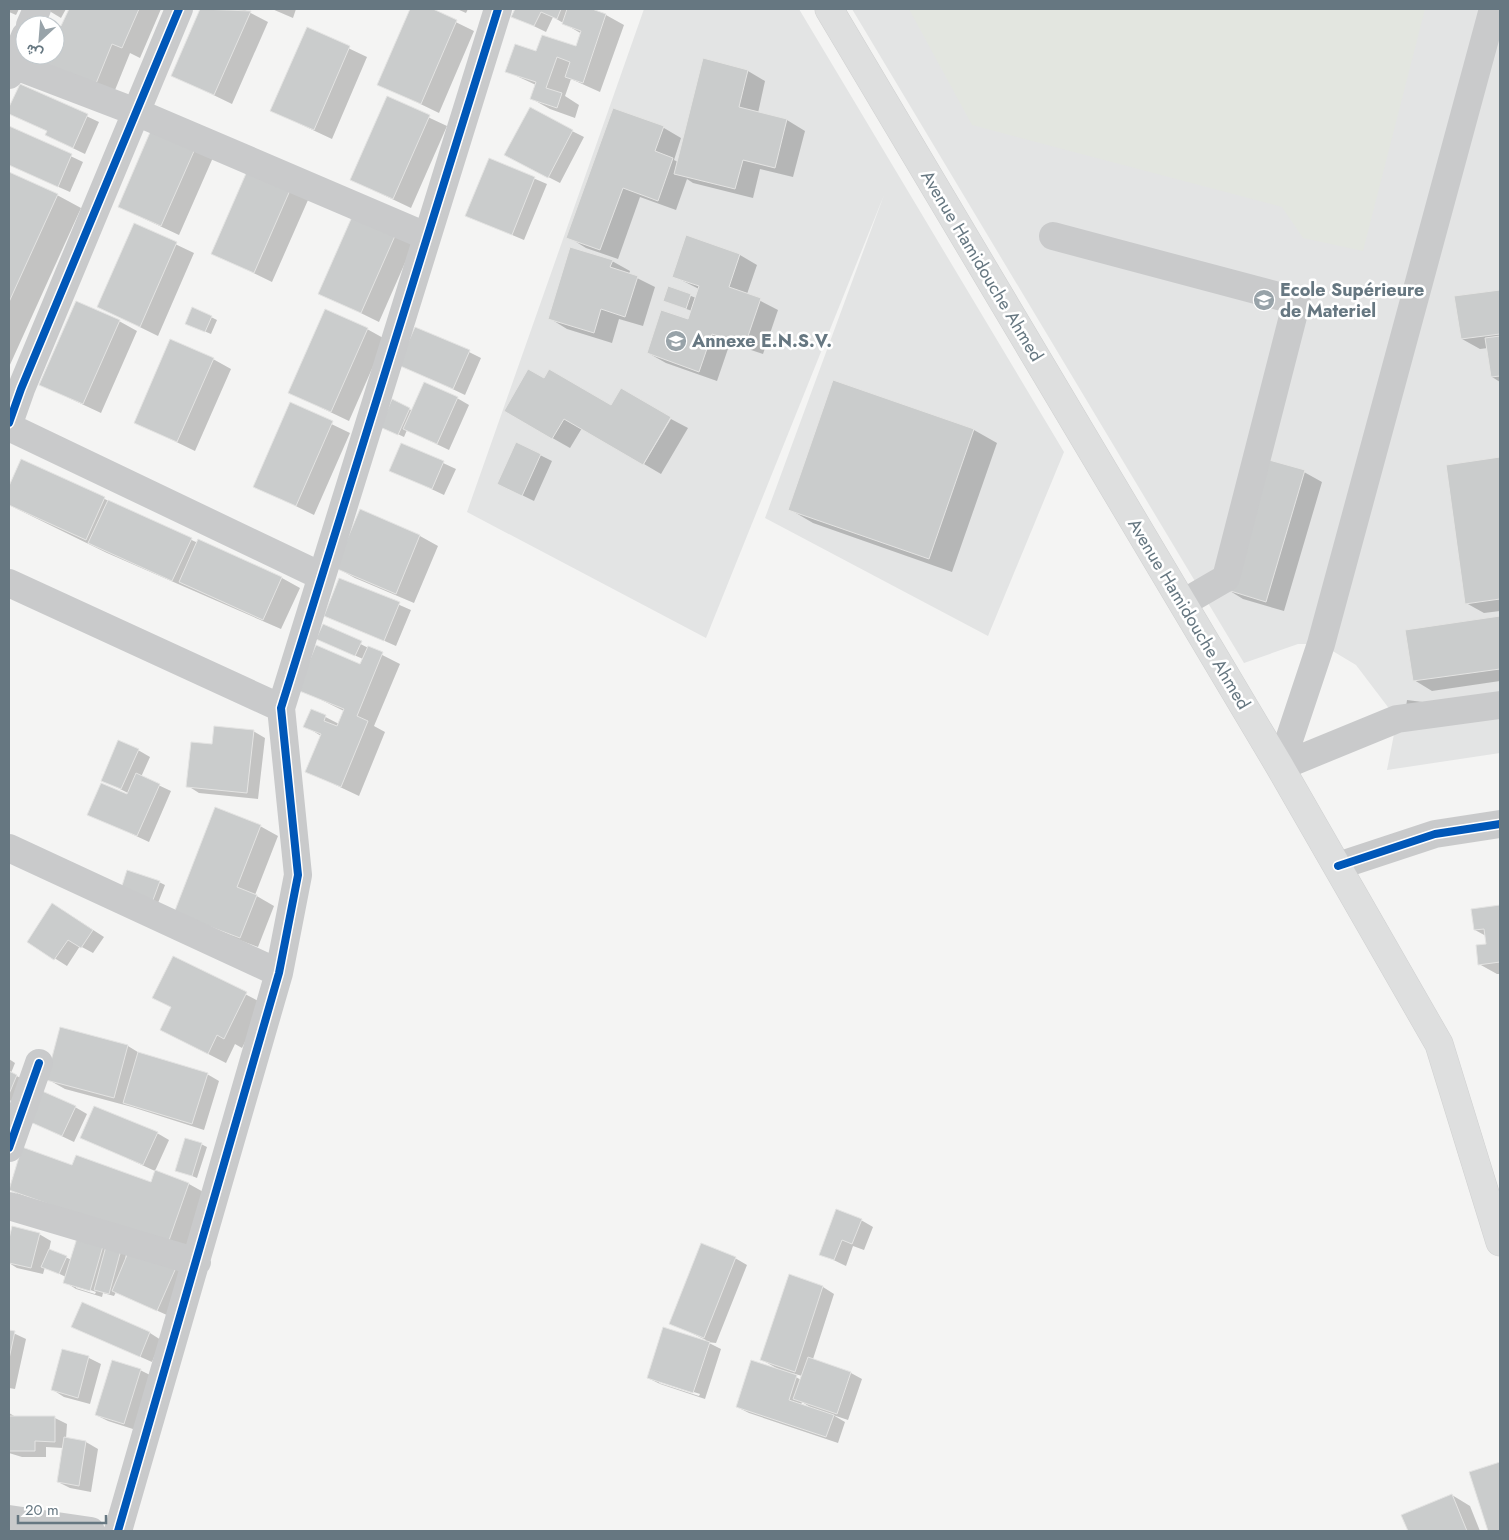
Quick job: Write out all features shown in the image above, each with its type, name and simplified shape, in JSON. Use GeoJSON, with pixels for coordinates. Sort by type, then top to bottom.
{"type":"FeatureCollection","features":[{"type":"Feature","properties":{"kind":"main road","name":"Avenue Hamidouche Ahmed"},"geometry":{"type":"LineString","coordinates":[[829,9],[1280,766],[1439,1044],[1500,1242]]}},
{"type":"Feature","properties":{"kind":"street"},"geometry":{"type":"LineString","coordinates":[[179,9],[136,112],[15,387],[9,425],[322,576]]}},
{"type":"Feature","properties":{"kind":"street"},"geometry":{"type":"LineString","coordinates":[[118,1531],[279,973],[298,875],[281,708],[498,9]]}},
{"type":"Feature","properties":{"kind":"street"},"geometry":{"type":"LineString","coordinates":[[1280,766],[1321,644],[1493,9]]}},
{"type":"Feature","properties":{"kind":"street"},"geometry":{"type":"LineString","coordinates":[[11,70],[136,112],[426,236]]}},
{"type":"Feature","properties":{"kind":"street"},"geometry":{"type":"LineString","coordinates":[[1053,236],[1297,300],[1226,578],[1183,603]]}},
{"type":"Feature","properties":{"kind":"street"},"geometry":{"type":"LineString","coordinates":[[9,583],[281,708]]}},
{"type":"Feature","properties":{"kind":"street"},"geometry":{"type":"LineString","coordinates":[[1280,766],[1397,719],[1500,706]]}},
{"type":"Feature","properties":{"kind":"street"},"geometry":{"type":"LineString","coordinates":[[1338,866],[1435,834],[1500,824]]}},
{"type":"Feature","properties":{"kind":"street"},"geometry":{"type":"LineString","coordinates":[[9,848],[279,973]]}},
{"type":"Feature","properties":{"kind":"street"},"geometry":{"type":"LineString","coordinates":[[9,1148],[39,1064]]}},
{"type":"Feature","properties":{"kind":"street"},"geometry":{"type":"LineString","coordinates":[[9,1206],[197,1262]]}},
{"type":"Feature","properties":{"kind":"street"},"geometry":{"type":"LineString","coordinates":[[9,1519],[91,1531]]}},
{"type":"Feature","properties":{"kind":"shaded area","name":"Annexe E.N.S.V."},"geometry":{"type":"Polygon","coordinates":[[[644,9],[799,9],[1064,452],[988,636],[765,518],[884,195],[706,638],[467,512],[644,9]]]}},
{"type":"Feature","properties":{"kind":"shaded area","name":"Ecole Supérieure de Materiel"},"geometry":{"type":"Polygon","coordinates":[[[852,9],[1500,9],[1500,753],[1387,770],[1397,719],[1356,665],[1321,644],[1298,644],[1244,663],[852,9]]]}},
{"type":"Feature","properties":{"kind":"shaded area"},"geometry":{"type":"Polygon","coordinates":[[[909,9],[1425,9],[1363,251],[1303,238],[1282,207],[972,125],[909,9]]]}},
{"type":"Feature","properties":{"kind":"building"},"geometry":{"type":"Polygon","coordinates":[[[69,9],[139,9],[122,48],[112,44],[95,86],[45,65],[65,65],[65,18],[69,9]]]}},
{"type":"Feature","properties":{"kind":"building"},"geometry":{"type":"Polygon","coordinates":[[[200,9],[251,11],[214,95],[171,76],[200,9]]]}},
{"type":"Feature","properties":{"kind":"building"},"geometry":{"type":"Polygon","coordinates":[[[410,9],[433,9],[457,20],[421,104],[377,85],[410,9]]]}},
{"type":"Feature","properties":{"kind":"building"},"geometry":{"type":"Polygon","coordinates":[[[515,9],[561,9],[557,19],[541,12],[534,26],[511,17],[515,9]]]}},
{"type":"Feature","properties":{"kind":"building"},"geometry":{"type":"Polygon","coordinates":[[[567,9],[592,9],[606,14],[583,83],[565,77],[570,62],[557,57],[546,88],[562,93],[557,108],[530,99],[536,82],[505,72],[515,44],[536,51],[542,35],[576,46],[581,31],[562,24],[567,9]]]}},
{"type":"Feature","properties":{"kind":"building"},"geometry":{"type":"Polygon","coordinates":[[[307,27],[350,46],[314,130],[270,111],[307,27]]]}},
{"type":"Feature","properties":{"kind":"building"},"geometry":{"type":"Polygon","coordinates":[[[703,58],[748,70],[739,107],[787,119],[775,168],[743,160],[735,189],[674,174],[703,58]]]}},
{"type":"Feature","properties":{"kind":"building"},"geometry":{"type":"Polygon","coordinates":[[[20,84],[88,114],[73,148],[45,135],[47,131],[9,114],[9,107],[20,84]]]}},
{"type":"Feature","properties":{"kind":"building"},"geometry":{"type":"Polygon","coordinates":[[[387,96],[430,115],[393,199],[350,180],[387,96]]]}},
{"type":"Feature","properties":{"kind":"building"},"geometry":{"type":"Polygon","coordinates":[[[530,107],[573,130],[548,178],[504,155],[530,107]]]}},
{"type":"Feature","properties":{"kind":"building"},"geometry":{"type":"Polygon","coordinates":[[[613,108],[664,126],[655,151],[673,158],[658,201],[623,188],[600,250],[566,238],[613,108]]]}},
{"type":"Feature","properties":{"kind":"building"},"geometry":{"type":"Polygon","coordinates":[[[154,123],[198,142],[161,226],[118,207],[154,123]]]}},
{"type":"Feature","properties":{"kind":"building"},"geometry":{"type":"Polygon","coordinates":[[[9,126],[72,154],[58,187],[9,165],[9,126]]]}},
{"type":"Feature","properties":{"kind":"building"},"geometry":{"type":"Polygon","coordinates":[[[489,158],[535,177],[512,235],[465,216],[489,158]]]}},
{"type":"Feature","properties":{"kind":"building"},"geometry":{"type":"Polygon","coordinates":[[[248,169],[291,188],[254,273],[211,254],[248,169]]]}},
{"type":"Feature","properties":{"kind":"building"},"geometry":{"type":"Polygon","coordinates":[[[9,172],[58,194],[9,302],[9,172]]]}},
{"type":"Feature","properties":{"kind":"building"},"geometry":{"type":"Polygon","coordinates":[[[355,210],[398,229],[361,313],[318,294],[355,210]]]}},
{"type":"Feature","properties":{"kind":"building"},"geometry":{"type":"Polygon","coordinates":[[[134,223],[177,242],[140,327],[97,307],[134,223]]]}},
{"type":"Feature","properties":{"kind":"building"},"geometry":{"type":"Polygon","coordinates":[[[686,235],[740,254],[729,287],[761,298],[745,345],[712,334],[699,372],[647,353],[661,310],[688,319],[699,286],[672,277],[686,235]]]}},
{"type":"Feature","properties":{"kind":"building"},"geometry":{"type":"Polygon","coordinates":[[[570,247],[613,260],[610,267],[638,276],[625,317],[601,309],[594,333],[548,319],[570,247]]]}},
{"type":"Feature","properties":{"kind":"building"},"geometry":{"type":"Polygon","coordinates":[[[668,286],[691,294],[686,309],[663,301],[668,286]]]}},
{"type":"Feature","properties":{"kind":"building"},"geometry":{"type":"Polygon","coordinates":[[[1500,290],[1500,334],[1461,339],[1454,296],[1500,290]]]}},
{"type":"Feature","properties":{"kind":"building"},"geometry":{"type":"Polygon","coordinates":[[[76,301],[120,320],[83,404],[39,385],[76,301]]]}},
{"type":"Feature","properties":{"kind":"building"},"geometry":{"type":"Polygon","coordinates":[[[192,307],[212,316],[205,332],[185,324],[192,307]]]}},
{"type":"Feature","properties":{"kind":"building"},"geometry":{"type":"Polygon","coordinates":[[[325,309],[368,328],[331,412],[288,393],[325,309]]]}},
{"type":"Feature","properties":{"kind":"building"},"geometry":{"type":"Polygon","coordinates":[[[415,327],[470,350],[453,389],[398,365],[415,327]]]}},
{"type":"Feature","properties":{"kind":"building"},"geometry":{"type":"Polygon","coordinates":[[[1500,336],[1500,376],[1491,377],[1485,338],[1500,336]]]}},
{"type":"Feature","properties":{"kind":"building"},"geometry":{"type":"Polygon","coordinates":[[[170,339],[214,358],[177,442],[134,423],[170,339]]]}},
{"type":"Feature","properties":{"kind":"building"},"geometry":{"type":"Polygon","coordinates":[[[528,369],[544,378],[549,369],[611,405],[621,388],[671,417],[643,465],[564,419],[552,439],[504,411],[528,369]]]}},
{"type":"Feature","properties":{"kind":"building"},"geometry":{"type":"Polygon","coordinates":[[[833,380],[974,429],[929,559],[788,510],[833,380]]]}},
{"type":"Feature","properties":{"kind":"building"},"geometry":{"type":"Polygon","coordinates":[[[424,382],[458,397],[437,444],[403,429],[424,382]]]}},
{"type":"Feature","properties":{"kind":"building"},"geometry":{"type":"Polygon","coordinates":[[[392,399],[410,408],[398,435],[380,427],[392,399]]]}},
{"type":"Feature","properties":{"kind":"building"},"geometry":{"type":"Polygon","coordinates":[[[290,402],[333,421],[296,506],[253,487],[290,402]]]}},
{"type":"Feature","properties":{"kind":"building"},"geometry":{"type":"Polygon","coordinates":[[[516,442],[541,454],[522,496],[497,484],[516,442]]]}},
{"type":"Feature","properties":{"kind":"building"},"geometry":{"type":"Polygon","coordinates":[[[401,443],[444,461],[432,489],[389,471],[401,443]]]}},
{"type":"Feature","properties":{"kind":"building"},"geometry":{"type":"Polygon","coordinates":[[[1500,457],[1500,599],[1465,604],[1446,465],[1500,457]]]}},
{"type":"Feature","properties":{"kind":"building"},"geometry":{"type":"Polygon","coordinates":[[[1262,458],[1305,470],[1266,602],[1224,589],[1262,458]]]}},
{"type":"Feature","properties":{"kind":"building"},"geometry":{"type":"Polygon","coordinates":[[[21,459],[105,497],[86,540],[9,505],[9,486],[21,459]]]}},
{"type":"Feature","properties":{"kind":"building"},"geometry":{"type":"Polygon","coordinates":[[[108,500],[192,538],[172,581],[88,543],[108,500]]]}},
{"type":"Feature","properties":{"kind":"building"},"geometry":{"type":"Polygon","coordinates":[[[360,509],[420,535],[396,594],[335,568],[360,509]]]}},
{"type":"Feature","properties":{"kind":"building"},"geometry":{"type":"Polygon","coordinates":[[[198,539],[282,577],[263,620],[179,582],[198,539]]]}},
{"type":"Feature","properties":{"kind":"building"},"geometry":{"type":"Polygon","coordinates":[[[339,578],[400,602],[384,641],[324,616],[339,578]]]}},
{"type":"Feature","properties":{"kind":"building"},"geometry":{"type":"Polygon","coordinates":[[[1500,616],[1500,669],[1413,681],[1405,630],[1500,616]]]}},
{"type":"Feature","properties":{"kind":"building"},"geometry":{"type":"Polygon","coordinates":[[[323,624],[362,641],[355,656],[316,639],[323,624]]]}},
{"type":"Feature","properties":{"kind":"building"},"geometry":{"type":"Polygon","coordinates":[[[316,645],[360,664],[368,646],[383,652],[357,716],[368,721],[341,787],[305,772],[321,734],[303,727],[311,709],[326,715],[324,721],[337,726],[344,709],[297,690],[316,645]]]}},
{"type":"Feature","properties":{"kind":"building"},"geometry":{"type":"Polygon","coordinates":[[[214,726],[254,730],[247,793],[186,787],[191,742],[212,744],[214,726]]]}},
{"type":"Feature","properties":{"kind":"building"},"geometry":{"type":"Polygon","coordinates":[[[118,740],[139,749],[121,789],[101,781],[118,740]]]}},
{"type":"Feature","properties":{"kind":"building"},"geometry":{"type":"Polygon","coordinates":[[[136,773],[160,784],[137,836],[87,815],[101,783],[127,794],[136,773]]]}},
{"type":"Feature","properties":{"kind":"building"},"geometry":{"type":"Polygon","coordinates":[[[215,807],[261,825],[237,887],[257,895],[240,938],[174,913],[215,807]]]}},
{"type":"Feature","properties":{"kind":"building"},"geometry":{"type":"Polygon","coordinates":[[[127,870],[160,881],[153,900],[121,889],[127,870]]]}},
{"type":"Feature","properties":{"kind":"building"},"geometry":{"type":"Polygon","coordinates":[[[52,903],[93,930],[81,948],[68,940],[54,960],[27,942],[52,903]]]}},
{"type":"Feature","properties":{"kind":"building"},"geometry":{"type":"Polygon","coordinates":[[[1500,905],[1500,962],[1478,965],[1476,945],[1486,944],[1484,929],[1474,930],[1471,909],[1500,905]]]}},
{"type":"Feature","properties":{"kind":"building"},"geometry":{"type":"Polygon","coordinates":[[[173,956],[247,992],[224,1039],[217,1035],[208,1054],[160,1030],[171,1007],[152,998],[173,956]]]}},
{"type":"Feature","properties":{"kind":"building"},"geometry":{"type":"Polygon","coordinates":[[[60,1027],[128,1045],[114,1098],[46,1080],[60,1027]]]}},
{"type":"Feature","properties":{"kind":"building"},"geometry":{"type":"Polygon","coordinates":[[[138,1052],[208,1073],[192,1124],[123,1103],[138,1052]]]}},
{"type":"Feature","properties":{"kind":"building"},"geometry":{"type":"Polygon","coordinates":[[[9,1071],[17,1075],[9,1094],[9,1071]]]}},
{"type":"Feature","properties":{"kind":"building"},"geometry":{"type":"Polygon","coordinates":[[[42,1091],[76,1106],[62,1136],[28,1121],[42,1091]]]}},
{"type":"Feature","properties":{"kind":"building"},"geometry":{"type":"Polygon","coordinates":[[[94,1106],[158,1132],[143,1165],[80,1138],[94,1106]]]}},
{"type":"Feature","properties":{"kind":"building"},"geometry":{"type":"Polygon","coordinates":[[[185,1138],[202,1143],[192,1176],[175,1171],[185,1138]]]}},
{"type":"Feature","properties":{"kind":"building"},"geometry":{"type":"Polygon","coordinates":[[[22,1147],[72,1165],[76,1155],[151,1182],[155,1170],[189,1183],[167,1246],[9,1190],[22,1147]]]}},
{"type":"Feature","properties":{"kind":"building"},"geometry":{"type":"Polygon","coordinates":[[[836,1209],[862,1219],[852,1244],[842,1240],[834,1260],[819,1255],[836,1209]]]}},
{"type":"Feature","properties":{"kind":"building"},"geometry":{"type":"Polygon","coordinates":[[[12,1226],[40,1233],[31,1268],[9,1263],[9,1239],[12,1226]]]}},
{"type":"Feature","properties":{"kind":"building"},"geometry":{"type":"Polygon","coordinates":[[[77,1238],[103,1246],[90,1291],[63,1283],[77,1238]]]}},
{"type":"Feature","properties":{"kind":"building"},"geometry":{"type":"Polygon","coordinates":[[[132,1243],[178,1263],[157,1311],[112,1291],[132,1243]]]}},
{"type":"Feature","properties":{"kind":"building"},"geometry":{"type":"Polygon","coordinates":[[[701,1243],[736,1257],[704,1338],[669,1324],[701,1243]]]}},
{"type":"Feature","properties":{"kind":"building"},"geometry":{"type":"Polygon","coordinates":[[[106,1246],[121,1250],[109,1294],[94,1290],[106,1246]]]}},
{"type":"Feature","properties":{"kind":"building"},"geometry":{"type":"Polygon","coordinates":[[[49,1249],[67,1256],[59,1274],[41,1267],[49,1249]]]}},
{"type":"Feature","properties":{"kind":"building"},"geometry":{"type":"Polygon","coordinates":[[[789,1274],[823,1286],[795,1372],[760,1360],[789,1274]]]}},
{"type":"Feature","properties":{"kind":"building"},"geometry":{"type":"Polygon","coordinates":[[[82,1302],[150,1332],[140,1357],[71,1327],[82,1302]]]}},
{"type":"Feature","properties":{"kind":"building"},"geometry":{"type":"Polygon","coordinates":[[[663,1327],[710,1342],[693,1393],[647,1378],[663,1327]]]}},
{"type":"Feature","properties":{"kind":"building"},"geometry":{"type":"Polygon","coordinates":[[[9,1330],[15,1331],[9,1359],[9,1330]]]}},
{"type":"Feature","properties":{"kind":"building"},"geometry":{"type":"Polygon","coordinates":[[[62,1349],[89,1356],[78,1398],[51,1390],[62,1349]]]}},
{"type":"Feature","properties":{"kind":"building"},"geometry":{"type":"Polygon","coordinates":[[[808,1357],[851,1372],[837,1414],[793,1399],[808,1357]]]}},
{"type":"Feature","properties":{"kind":"building"},"geometry":{"type":"Polygon","coordinates":[[[112,1360],[141,1369],[124,1424],[95,1415],[112,1360]]]}},
{"type":"Feature","properties":{"kind":"building"},"geometry":{"type":"Polygon","coordinates":[[[751,1360],[797,1375],[789,1400],[834,1415],[826,1437],[736,1407],[751,1360]]]}},
{"type":"Feature","properties":{"kind":"building"},"geometry":{"type":"Polygon","coordinates":[[[9,1416],[55,1416],[55,1442],[35,1441],[35,1451],[9,1451],[9,1416]]]}},
{"type":"Feature","properties":{"kind":"building"},"geometry":{"type":"Polygon","coordinates":[[[64,1437],[86,1441],[79,1486],[57,1482],[64,1437]]]}},
{"type":"Feature","properties":{"kind":"building"},"geometry":{"type":"Polygon","coordinates":[[[1500,1462],[1500,1531],[1488,1531],[1469,1472],[1500,1462]]]}},
{"type":"Feature","properties":{"kind":"building"},"geometry":{"type":"Polygon","coordinates":[[[1452,1494],[1467,1531],[1408,1531],[1401,1515],[1452,1494]]]}},
{"type":"Feature","properties":{"kind":"cycle path"},"geometry":{"type":"LineString","coordinates":[[9,423],[21,389],[179,9]]}},
{"type":"Feature","properties":{"kind":"cycle path"},"geometry":{"type":"LineString","coordinates":[[118,1531],[279,973],[298,875],[281,708],[498,9]]}},
{"type":"Feature","properties":{"kind":"cycle path"},"geometry":{"type":"LineString","coordinates":[[1338,866],[1435,834],[1500,824]]}},
{"type":"Feature","properties":{"kind":"cycle path"},"geometry":{"type":"LineString","coordinates":[[9,1148],[39,1063]]}},
{"type":"Feature","properties":{"kind":"place","name":"Ecole Supérieure de Materiel"},"geometry":{"type":"Point","coordinates":[1264,300]}},
{"type":"Feature","properties":{"kind":"place","name":"Annexe E.N.S.V."},"geometry":{"type":"Point","coordinates":[676,341]}}]}
